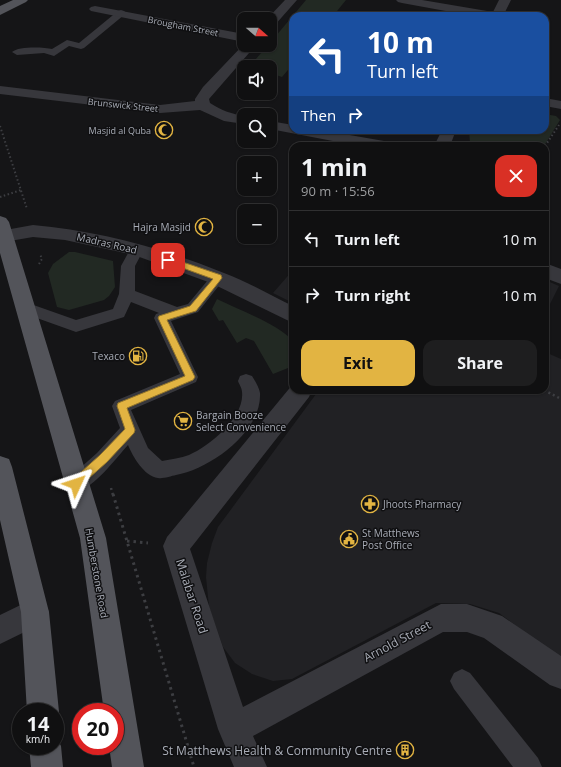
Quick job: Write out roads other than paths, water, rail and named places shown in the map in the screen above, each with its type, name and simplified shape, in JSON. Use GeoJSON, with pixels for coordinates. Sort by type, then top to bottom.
{"type":"FeatureCollection","features":[{"type":"Feature","properties":{"kind":"main road"},"geometry":{"type":"LineString","coordinates":[[0,11],[22,0]]}},
{"type":"Feature","properties":{"kind":"main road","name":"Humberstone Road"},"geometry":{"type":"LineString","coordinates":[[1,232],[93,538],[128,767]]}},
{"type":"Feature","properties":{"kind":"main road"},"geometry":{"type":"LineString","coordinates":[[0,467],[34,612],[42,703]]}},
{"type":"Feature","properties":{"kind":"main road"},"geometry":{"type":"LineString","coordinates":[[46,755],[47,767]]}},
{"type":"Feature","properties":{"kind":"street"},"geometry":{"type":"LineString","coordinates":[[277,15],[291,0]]}},
{"type":"Feature","properties":{"kind":"street"},"geometry":{"type":"LineString","coordinates":[[402,0],[470,12]]}},
{"type":"Feature","properties":{"kind":"street"},"geometry":{"type":"LineString","coordinates":[[499,12],[505,0]]}},
{"type":"Feature","properties":{"kind":"street"},"geometry":{"type":"LineString","coordinates":[[121,14],[132,4]]}},
{"type":"Feature","properties":{"kind":"street","name":"Brougham Street"},"geometry":{"type":"LineString","coordinates":[[95,9],[237,37]]}},
{"type":"Feature","properties":{"kind":"street"},"geometry":{"type":"LineString","coordinates":[[237,119],[229,118],[214,112],[203,105],[202,99],[208,90],[243,52]]}},
{"type":"Feature","properties":{"kind":"street","name":"Brunswick Street"},"geometry":{"type":"LineString","coordinates":[[0,90],[160,110],[203,105]]}},
{"type":"Feature","properties":{"kind":"street"},"geometry":{"type":"LineString","coordinates":[[549,103],[561,105]]}},
{"type":"Feature","properties":{"kind":"street"},"geometry":{"type":"LineString","coordinates":[[277,126],[289,128]]}},
{"type":"Feature","properties":{"kind":"street"},"geometry":{"type":"LineString","coordinates":[[318,134],[362,142]]}},
{"type":"Feature","properties":{"kind":"street","name":"Madras Road"},"geometry":{"type":"LineString","coordinates":[[1,232],[33,231],[65,234],[137,249],[218,278],[289,313]]}},
{"type":"Feature","properties":{"kind":"street"},"geometry":{"type":"LineString","coordinates":[[549,272],[561,277]]}},
{"type":"Feature","properties":{"kind":"street","name":"Malabar Road"},"geometry":{"type":"LineString","coordinates":[[251,767],[234,730],[176,546],[298,394]]}},
{"type":"Feature","properties":{"kind":"street"},"geometry":{"type":"LineString","coordinates":[[0,630],[34,612]]}},
{"type":"Feature","properties":{"kind":"street","name":"Arnold Street"},"geometry":{"type":"LineString","coordinates":[[234,730],[441,618],[467,618],[492,626],[561,674]]}},
{"type":"Feature","properties":{"kind":"lane"},"geometry":{"type":"LineString","coordinates":[[17,52],[44,50],[54,52],[67,43],[81,46],[121,14]]}},
{"type":"Feature","properties":{"kind":"lane"},"geometry":{"type":"LineString","coordinates":[[25,308],[76,326],[119,313],[127,294],[128,266],[137,249]]}},
{"type":"Feature","properties":{"kind":"lane"},"geometry":{"type":"LineString","coordinates":[[218,278],[193,308],[162,318],[190,377],[121,406],[141,454],[159,470],[195,461],[226,440],[239,426],[250,407],[251,392],[246,381]]}},
{"type":"Feature","properties":{"kind":"lane"},"geometry":{"type":"LineString","coordinates":[[127,294],[176,313]]}},
{"type":"Feature","properties":{"kind":"lane"},"geometry":{"type":"LineString","coordinates":[[76,484],[104,459],[130,430]]}},
{"type":"Feature","properties":{"kind":"lane"},"geometry":{"type":"LineString","coordinates":[[462,681],[529,767]]}},
{"type":"Feature","properties":{"kind":"place","name":"Masjid al Quba"},"geometry":{"type":"Point","coordinates":[164,130]}},
{"type":"Feature","properties":{"kind":"place","name":"Hajra Masjid"},"geometry":{"type":"Point","coordinates":[204,227]}},
{"type":"Feature","properties":{"kind":"place","name":"Texaco"},"geometry":{"type":"Point","coordinates":[138,356]}},
{"type":"Feature","properties":{"kind":"place","name":"Bargain Booze Select Convenience"},"geometry":{"type":"Point","coordinates":[183,421]}},
{"type":"Feature","properties":{"kind":"place","name":"Jhoots Pharmacy"},"geometry":{"type":"Point","coordinates":[370,504]}},
{"type":"Feature","properties":{"kind":"place","name":"St Matthews Post Office"},"geometry":{"type":"Point","coordinates":[349,539]}},
{"type":"Feature","properties":{"kind":"place","name":"St Matthews Health & Community Centre"},"geometry":{"type":"Point","coordinates":[405,750]}}]}
